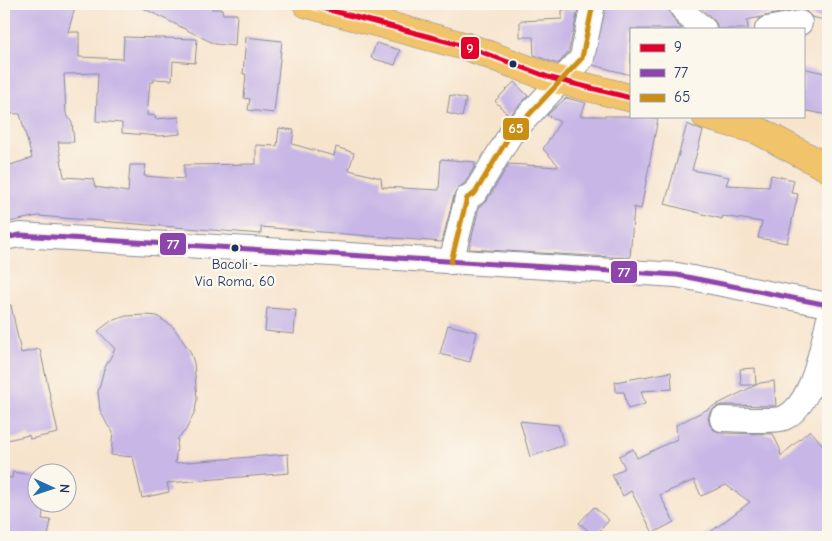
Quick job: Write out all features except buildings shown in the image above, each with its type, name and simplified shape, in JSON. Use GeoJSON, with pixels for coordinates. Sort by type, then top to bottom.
{"type":"FeatureCollection","features":[{"type":"Feature","properties":{"kind":"main road"},"geometry":{"type":"LineString","coordinates":[[307,4],[468,47],[560,80],[630,98]]}},
{"type":"Feature","properties":{"kind":"main road"},"geometry":{"type":"LineString","coordinates":[[720,118],[741,121],[828,168]]}},
{"type":"Feature","properties":{"kind":"street"},"geometry":{"type":"LineString","coordinates":[[452,262],[466,198],[476,193],[510,135],[582,58],[593,4]]}},
{"type":"Feature","properties":{"kind":"street"},"geometry":{"type":"LineString","coordinates":[[680,4],[687,15],[703,28]]}},
{"type":"Feature","properties":{"kind":"street"},"geometry":{"type":"LineString","coordinates":[[772,28],[800,23]]}},
{"type":"Feature","properties":{"kind":"street"},"geometry":{"type":"LineString","coordinates":[[4,238],[20,235],[677,275],[828,304]]}},
{"type":"Feature","properties":{"kind":"street"},"geometry":{"type":"LineString","coordinates":[[722,419],[783,419],[796,409],[808,391],[815,374],[828,322]]}},
{"type":"Feature","properties":{"kind":"transit line","name":"9"},"geometry":{"type":"LineString","coordinates":[[307,4],[468,47],[551,78],[630,98]]}},
{"type":"Feature","properties":{"kind":"transit line","name":"65"},"geometry":{"type":"LineString","coordinates":[[451,262],[467,198],[475,193],[510,135],[582,58],[593,4]]}},
{"type":"Feature","properties":{"kind":"transit line","name":"77"},"geometry":{"type":"LineString","coordinates":[[4,238],[20,235],[677,275],[828,305]]}},
{"type":"Feature","properties":{"kind":"place","name":"Bacoli - Via Roma, 60"},"geometry":{"type":"Point","coordinates":[235,248]}}]}
